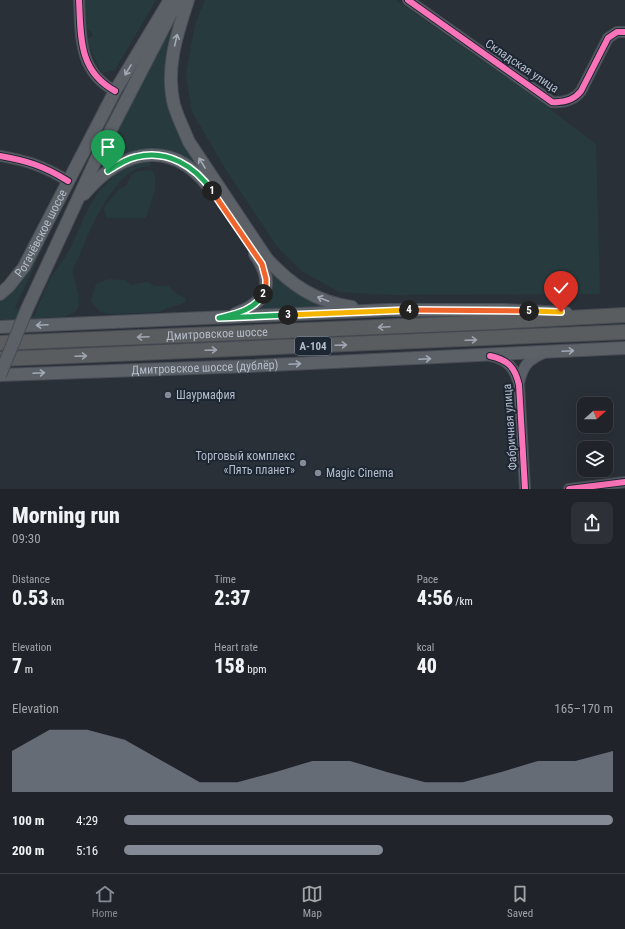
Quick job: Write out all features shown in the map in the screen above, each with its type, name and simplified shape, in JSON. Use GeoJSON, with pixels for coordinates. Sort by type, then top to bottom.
{"type":"FeatureCollection","features":[{"type":"Feature","properties":{"kind":"highway","name":"Дмитровское шоссе"},"geometry":{"type":"LineString","coordinates":[[0,343],[496,322],[622,315]]}},
{"type":"Feature","properties":{"kind":"highway","name":"Дмитровское шоссе"},"geometry":{"type":"LineString","coordinates":[[0,359],[625,332]]}},
{"type":"Feature","properties":{"kind":"main road","name":"Рогачёвское шоссе"},"geometry":{"type":"LineString","coordinates":[[0,294],[9,286],[24,267],[115,91],[170,0]]}},
{"type":"Feature","properties":{"kind":"main road"},"geometry":{"type":"LineString","coordinates":[[0,375],[27,309],[74,205],[100,151],[178,0]]}},
{"type":"Feature","properties":{"kind":"main road"},"geometry":{"type":"LineString","coordinates":[[188,0],[174,52],[171,72],[171,88],[174,105],[189,142],[207,170],[267,259],[276,269],[297,286],[310,294],[335,304],[389,310]]}},
{"type":"Feature","properties":{"kind":"main road"},"geometry":{"type":"LineString","coordinates":[[74,205],[93,183],[108,171],[121,162],[136,157],[147,155],[167,156],[184,163],[196,172],[209,186],[262,264],[266,279],[266,288],[260,299],[254,305],[236,314],[219,318]]}},
{"type":"Feature","properties":{"kind":"main road"},"geometry":{"type":"LineString","coordinates":[[0,327],[389,310],[503,310],[622,315]]}},
{"type":"Feature","properties":{"kind":"main road","name":"Дмитровское шоссе (дублёр)"},"geometry":{"type":"LineString","coordinates":[[0,375],[490,356],[625,348]]}},
{"type":"Feature","properties":{"kind":"street"},"geometry":{"type":"LineString","coordinates":[[79,0],[82,43],[85,57],[98,78],[115,91]]}},
{"type":"Feature","properties":{"kind":"street","name":"Складская улица"},"geometry":{"type":"LineString","coordinates":[[408,0],[552,102],[562,102],[577,97],[608,38],[617,32],[625,32]]}},
{"type":"Feature","properties":{"kind":"street"},"geometry":{"type":"LineString","coordinates":[[0,156],[30,162],[52,171],[68,181]]}},
{"type":"Feature","properties":{"kind":"street","name":"Фабричная улица"},"geometry":{"type":"LineString","coordinates":[[518,385],[524,367],[534,357],[545,353]]}},
{"type":"Feature","properties":{"kind":"street","name":"Фабричная улица"},"geometry":{"type":"LineString","coordinates":[[490,356],[500,358],[513,368],[517,375],[525,489]]}},
{"type":"Feature","properties":{"kind":"street"},"geometry":{"type":"LineString","coordinates":[[569,489],[625,482]]}},
{"type":"Feature","properties":{"kind":"green space"},"geometry":{"type":"Polygon","coordinates":[[[83,0],[156,0],[115,70],[103,73],[91,51],[87,39],[93,36],[91,31],[85,28],[83,0]]]}},
{"type":"Feature","properties":{"kind":"green space"},"geometry":{"type":"Polygon","coordinates":[[[205,0],[396,0],[530,94],[596,144],[600,294],[391,295],[339,292],[303,272],[278,248],[226,170],[192,112],[186,75],[195,24],[205,0]]]}},
{"type":"Feature","properties":{"kind":"green space"},"geometry":{"type":"Polygon","coordinates":[[[171,32],[170,43],[182,139],[194,162],[192,163],[151,150],[136,151],[120,156],[103,164],[102,161],[168,33],[171,32]]]}},
{"type":"Feature","properties":{"kind":"green space"},"geometry":{"type":"Polygon","coordinates":[[[151,161],[151,166],[136,169],[125,177],[109,196],[89,232],[73,271],[79,297],[76,311],[63,317],[0,320],[0,300],[7,294],[43,241],[45,243],[15,308],[34,316],[49,281],[70,249],[88,209],[99,191],[121,169],[131,164],[151,161]]]}},
{"type":"Feature","properties":{"kind":"green space"},"geometry":{"type":"Polygon","coordinates":[[[152,170],[155,187],[146,218],[106,217],[104,210],[105,206],[118,190],[126,186],[132,174],[139,171],[152,170]]]}},
{"type":"Feature","properties":{"kind":"green space"},"geometry":{"type":"Polygon","coordinates":[[[274,273],[322,304],[320,307],[261,310],[261,305],[270,277],[274,273]]]}},
{"type":"Feature","properties":{"kind":"green space"},"geometry":{"type":"Polygon","coordinates":[[[108,279],[125,280],[131,285],[147,282],[155,286],[168,286],[177,294],[185,298],[186,301],[160,312],[110,314],[100,312],[91,301],[96,284],[108,279]]]}},
{"type":"Feature","properties":{"kind":"cycle path"},"geometry":{"type":"LineString","coordinates":[[79,0],[80,27],[84,52],[88,63],[103,83],[115,91]]}},
{"type":"Feature","properties":{"kind":"cycle path"},"geometry":{"type":"LineString","coordinates":[[408,0],[552,102],[561,102],[575,97],[581,91],[608,38],[617,32],[625,32]]}},
{"type":"Feature","properties":{"kind":"cycle path"},"geometry":{"type":"LineString","coordinates":[[0,156],[36,165],[51,171],[68,181]]}},
{"type":"Feature","properties":{"kind":"cycle path"},"geometry":{"type":"LineString","coordinates":[[490,356],[502,360],[510,365],[515,373],[519,385],[525,489]]}},
{"type":"Feature","properties":{"kind":"cycle path"},"geometry":{"type":"LineString","coordinates":[[569,489],[625,482]]}},
{"type":"Feature","properties":{"kind":"place","name":"Шаурмафия"},"geometry":{"type":"Point","coordinates":[168,395]}},
{"type":"Feature","properties":{"kind":"place","name":"Торговый комплекс «Пять планет»"},"geometry":{"type":"Point","coordinates":[303,463]}},
{"type":"Feature","properties":{"kind":"place","name":"Magic Cinema"},"geometry":{"type":"Point","coordinates":[318,473]}},
{"type":"Feature","properties":{"kind":"route"},"geometry":{"type":"LineString","coordinates":[[108,171],[121,162],[136,157],[147,155],[167,156],[184,163],[196,172],[209,186],[262,264],[266,279],[266,288],[260,299],[254,305],[236,314],[219,318],[389,310],[503,310],[561,312]]}}]}
